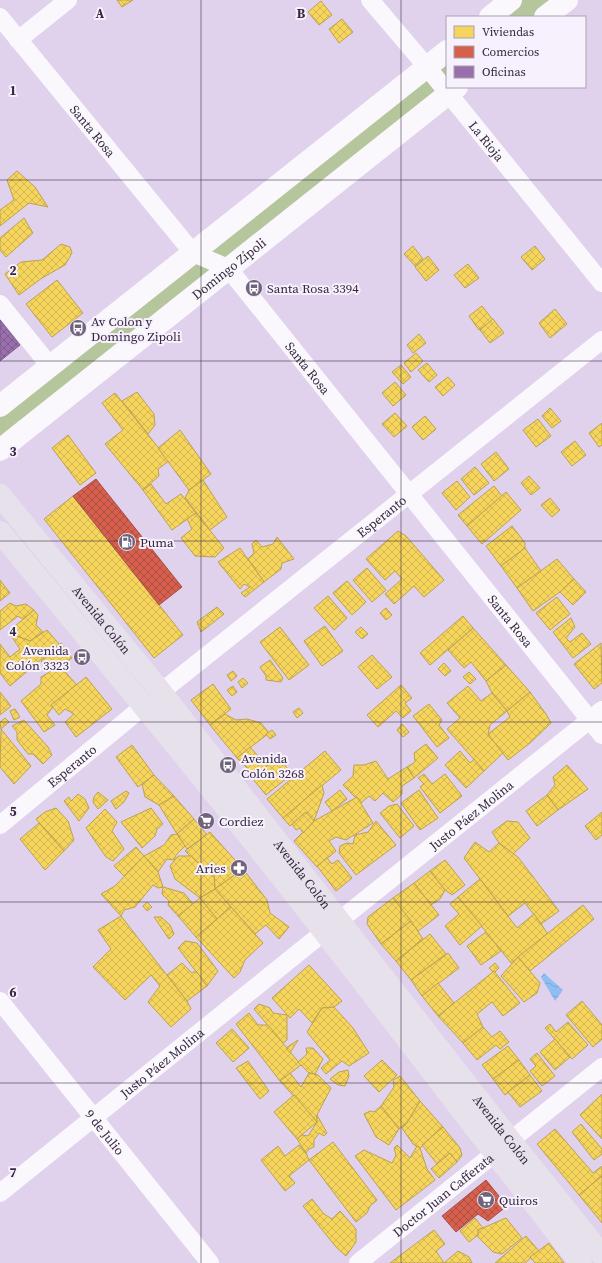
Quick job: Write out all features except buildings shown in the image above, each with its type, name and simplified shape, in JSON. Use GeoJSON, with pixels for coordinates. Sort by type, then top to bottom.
{"type":"FeatureCollection","features":[{"type":"Feature","properties":{"kind":"main road"},"geometry":{"type":"LineString","coordinates":[[491,16],[511,0]]}},
{"type":"Feature","properties":{"kind":"main road"},"geometry":{"type":"LineString","coordinates":[[546,16],[566,0]]}},
{"type":"Feature","properties":{"kind":"main road"},"geometry":{"type":"LineString","coordinates":[[0,406],[446,52]]}},
{"type":"Feature","properties":{"kind":"main road","name":"Domingo Zípoli"},"geometry":{"type":"LineString","coordinates":[[0,450],[453,90]]}},
{"type":"Feature","properties":{"kind":"main road","name":"Avenida Colón"},"geometry":{"type":"LineString","coordinates":[[0,495],[161,692],[332,926],[502,1147],[581,1263]]}},
{"type":"Feature","properties":{"kind":"main road","name":"Avenida Colón"},"geometry":{"type":"LineString","coordinates":[[0,532],[144,706],[332,926]]}},
{"type":"Feature","properties":{"kind":"main road","name":"Avenida Colón"},"geometry":{"type":"LineString","coordinates":[[502,1147],[602,1255]]}},
{"type":"Feature","properties":{"kind":"street"},"geometry":{"type":"LineString","coordinates":[[18,40],[68,0]]}},
{"type":"Feature","properties":{"kind":"street","name":"La Rioja"},"geometry":{"type":"LineString","coordinates":[[370,0],[427,67],[446,84]]}},
{"type":"Feature","properties":{"kind":"street","name":"Santa Rosa"},"geometry":{"type":"LineString","coordinates":[[0,18],[193,253],[228,268],[410,493],[596,715],[602,735]]}},
{"type":"Feature","properties":{"kind":"street","name":"La Rioja"},"geometry":{"type":"LineString","coordinates":[[453,90],[602,283]]}},
{"type":"Feature","properties":{"kind":"street"},"geometry":{"type":"LineString","coordinates":[[0,304],[50,366]]}},
{"type":"Feature","properties":{"kind":"street","name":"Esperanto"},"geometry":{"type":"LineString","coordinates":[[161,692],[602,340]]}},
{"type":"Feature","properties":{"kind":"street","name":"Esperanto"},"geometry":{"type":"LineString","coordinates":[[0,824],[144,706]]}},
{"type":"Feature","properties":{"kind":"street","name":"Justo Páez Molina"},"geometry":{"type":"LineString","coordinates":[[0,1193],[596,715]]}},
{"type":"Feature","properties":{"kind":"street","name":"9 de Julio"},"geometry":{"type":"LineString","coordinates":[[0,1001],[210,1263]]}},
{"type":"Feature","properties":{"kind":"street","name":"Doctor Juan Cafferata"},"geometry":{"type":"LineString","coordinates":[[358,1263],[602,1067]]}},
{"type":"Feature","properties":{"kind":"green space"},"geometry":{"type":"Polygon","coordinates":[[[511,0],[567,0],[546,16],[491,16],[511,0]]]}},
{"type":"Feature","properties":{"kind":"green space"},"geometry":{"type":"Polygon","coordinates":[[[446,52],[446,88],[0,450],[0,406],[446,52]]]}},
{"type":"Feature","properties":{"kind":"water"},"geometry":{"type":"Polygon","coordinates":[[[544,973],[563,990],[555,1001],[541,977],[544,973]]]}},
{"type":"Feature","properties":{"kind":"place","name":"Santa Rosa 3394"},"geometry":{"type":"Point","coordinates":[254,288]}},
{"type":"Feature","properties":{"kind":"place","name":"Av Colon y Domingo Zipoli"},"geometry":{"type":"Point","coordinates":[78,328]}},
{"type":"Feature","properties":{"kind":"place","name":"Puma"},"geometry":{"type":"Point","coordinates":[127,542]}},
{"type":"Feature","properties":{"kind":"place","name":"Avenida Colón 3323"},"geometry":{"type":"Point","coordinates":[82,657]}},
{"type":"Feature","properties":{"kind":"place","name":"Avenida Colón 3268"},"geometry":{"type":"Point","coordinates":[228,765]}},
{"type":"Feature","properties":{"kind":"place","name":"Cordiez"},"geometry":{"type":"Point","coordinates":[206,821]}},
{"type":"Feature","properties":{"kind":"place","name":"Aries"},"geometry":{"type":"Point","coordinates":[239,868]}},
{"type":"Feature","properties":{"kind":"place","name":"Quiros"},"geometry":{"type":"Point","coordinates":[486,1200]}}]}
